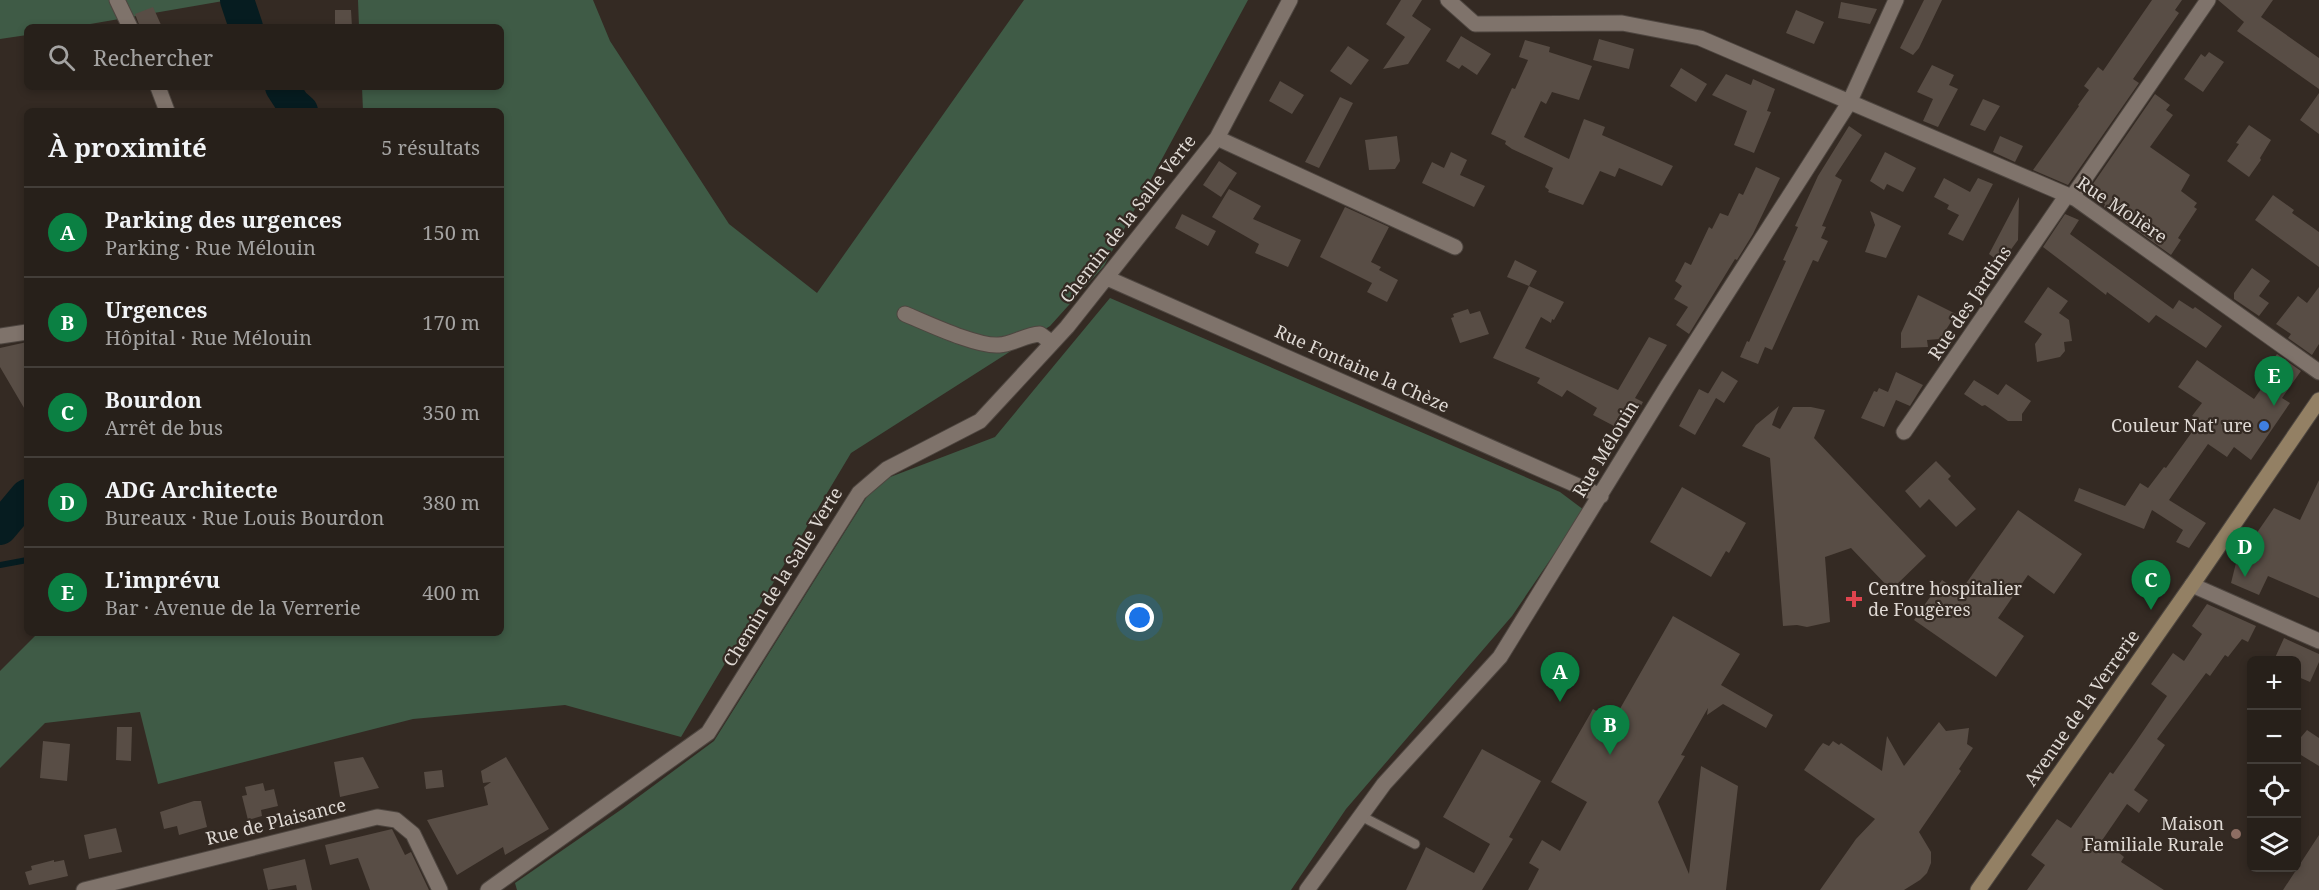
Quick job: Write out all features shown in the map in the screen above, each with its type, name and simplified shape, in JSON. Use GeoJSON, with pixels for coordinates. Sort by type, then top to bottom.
{"type":"FeatureCollection","features":[{"type":"Feature","properties":{"kind":"main road","name":"Avenue de la Verrerie"},"geometry":{"type":"LineString","coordinates":[[1978,890],[2319,400]]}},
{"type":"Feature","properties":{"kind":"street"},"geometry":{"type":"LineString","coordinates":[[117,0],[129,24]]}},
{"type":"Feature","properties":{"kind":"street","name":"Chemin de la Salle Verte"},"geometry":{"type":"LineString","coordinates":[[488,890],[708,733],[859,493],[887,469],[980,421],[1052,343],[1107,278],[1217,138],[1290,0]]}},
{"type":"Feature","properties":{"kind":"street","name":"Rue Molière"},"geometry":{"type":"LineString","coordinates":[[1448,0],[1475,24],[1622,23],[1700,38],[2069,196],[2319,372]]}},
{"type":"Feature","properties":{"kind":"street","name":"Rue Mélouin"},"geometry":{"type":"LineString","coordinates":[[1307,890],[1384,784],[1500,657],[1668,385],[1849,103],[1896,0]]}},
{"type":"Feature","properties":{"kind":"street","name":"Rue des Jardins"},"geometry":{"type":"LineString","coordinates":[[1904,432],[2208,0]]}},
{"type":"Feature","properties":{"kind":"street"},"geometry":{"type":"LineString","coordinates":[[159,90],[167,108]]}},
{"type":"Feature","properties":{"kind":"street","name":"Chemin de la Salle Verte"},"geometry":{"type":"LineString","coordinates":[[1217,138],[1455,247]]}},
{"type":"Feature","properties":{"kind":"street","name":"Rue Fontaine la Chèze"},"geometry":{"type":"LineString","coordinates":[[1107,278],[1601,495]]}},
{"type":"Feature","properties":{"kind":"street"},"geometry":{"type":"LineString","coordinates":[[904,314],[985,345],[1000,345],[1031,334],[1040,334],[1052,343]]}},
{"type":"Feature","properties":{"kind":"street"},"geometry":{"type":"LineString","coordinates":[[0,336],[24,332]]}},
{"type":"Feature","properties":{"kind":"street"},"geometry":{"type":"LineString","coordinates":[[2192,585],[2319,641]]}},
{"type":"Feature","properties":{"kind":"street","name":"Rue de Plaisance"},"geometry":{"type":"LineString","coordinates":[[84,890],[377,817],[396,820],[413,834],[440,890]]}},
{"type":"Feature","properties":{"kind":"lane"},"geometry":{"type":"LineString","coordinates":[[1361,816],[1415,844]]}},
{"type":"Feature","properties":{"kind":"green space"},"geometry":{"type":"Polygon","coordinates":[[[0,0],[229,0],[90,24],[24,24],[24,35],[0,39],[0,0]]]}},
{"type":"Feature","properties":{"kind":"green space"},"geometry":{"type":"Polygon","coordinates":[[[358,0],[593,0],[610,41],[729,224],[817,293],[1024,0],[1248,0],[1104,266],[1050,326],[851,453],[681,737],[565,705],[413,719],[158,784],[140,712],[45,723],[0,768],[0,671],[35,636],[504,636],[504,108],[363,108],[362,90],[504,90],[504,24],[359,24],[358,0]]]}},
{"type":"Feature","properties":{"kind":"green space"},"geometry":{"type":"Polygon","coordinates":[[[1110,298],[1560,492],[1584,510],[1512,616],[1346,809],[1291,890],[517,890],[515,883],[622,809],[714,741],[868,495],[885,479],[995,437],[1110,298]]]}},
{"type":"Feature","properties":{"kind":"building"},"geometry":{"type":"Polygon","coordinates":[[[1401,0],[1422,0],[1412,16],[1431,29],[1408,64],[1383,69],[1405,37],[1386,24],[1401,0]]]}},
{"type":"Feature","properties":{"kind":"building"},"geometry":{"type":"Polygon","coordinates":[[[1924,0],[1942,0],[1919,48],[1913,55],[1900,48],[1924,0]]]}},
{"type":"Feature","properties":{"kind":"building"},"geometry":{"type":"Polygon","coordinates":[[[2152,0],[2182,0],[2175,10],[2179,13],[2133,79],[2139,83],[2068,185],[2033,170],[2089,90],[2084,86],[2098,67],[2103,71],[2152,0]]]}},
{"type":"Feature","properties":{"kind":"building"},"geometry":{"type":"Polygon","coordinates":[[[2218,0],[2273,0],[2261,17],[2319,58],[2319,89],[2237,31],[2244,22],[2218,0]]]}},
{"type":"Feature","properties":{"kind":"building"},"geometry":{"type":"Polygon","coordinates":[[[1841,2],[1877,9],[1870,24],[1838,18],[1841,2]]]}},
{"type":"Feature","properties":{"kind":"building"},"geometry":{"type":"Polygon","coordinates":[[[153,7],[161,24],[139,24],[135,14],[153,7]]]}},
{"type":"Feature","properties":{"kind":"building"},"geometry":{"type":"Polygon","coordinates":[[[335,10],[351,10],[352,24],[335,24],[335,10]]]}},
{"type":"Feature","properties":{"kind":"building"},"geometry":{"type":"Polygon","coordinates":[[[1796,10],[1824,22],[1814,44],[1786,33],[1796,10]]]}},
{"type":"Feature","properties":{"kind":"building"},"geometry":{"type":"Polygon","coordinates":[[[1461,36],[1491,54],[1477,75],[1462,65],[1459,69],[1446,61],[1461,36]]]}},
{"type":"Feature","properties":{"kind":"building"},"geometry":{"type":"Polygon","coordinates":[[[1599,39],[1634,49],[1629,69],[1593,60],[1599,39]]]}},
{"type":"Feature","properties":{"kind":"building"},"geometry":{"type":"Polygon","coordinates":[[[1525,40],[1550,47],[1549,52],[1592,66],[1579,100],[1552,92],[1546,104],[1541,101],[1524,137],[1569,159],[1584,119],[1605,127],[1602,135],[1673,166],[1662,186],[1619,168],[1615,177],[1600,171],[1583,205],[1548,192],[1549,190],[1545,187],[1553,168],[1512,149],[1505,144],[1506,141],[1491,134],[1528,60],[1519,57],[1525,40]]]}},
{"type":"Feature","properties":{"kind":"building"},"geometry":{"type":"Polygon","coordinates":[[[1348,46],[1369,60],[1351,85],[1330,71],[1348,46]]]}},
{"type":"Feature","properties":{"kind":"building"},"geometry":{"type":"Polygon","coordinates":[[[2209,52],[2224,62],[2203,92],[2184,79],[2201,54],[2205,57],[2209,52]]]}},
{"type":"Feature","properties":{"kind":"building"},"geometry":{"type":"Polygon","coordinates":[[[1932,65],[1954,75],[1949,85],[1958,89],[1938,127],[1923,121],[1933,99],[1917,92],[1932,65]]]}},
{"type":"Feature","properties":{"kind":"building"},"geometry":{"type":"Polygon","coordinates":[[[1681,68],[1707,84],[1696,102],[1670,86],[1681,68]]]}},
{"type":"Feature","properties":{"kind":"building"},"geometry":{"type":"Polygon","coordinates":[[[1726,74],[1751,85],[1753,79],[1775,89],[1767,111],[1771,112],[1754,153],[1734,145],[1747,111],[1712,95],[1726,74]]]}},
{"type":"Feature","properties":{"kind":"building"},"geometry":{"type":"Polygon","coordinates":[[[1280,81],[1304,95],[1292,114],[1269,101],[1280,81]]]}},
{"type":"Feature","properties":{"kind":"building"},"geometry":{"type":"Polygon","coordinates":[[[2319,93],[2319,134],[2300,120],[2319,93]]]}},
{"type":"Feature","properties":{"kind":"building"},"geometry":{"type":"Polygon","coordinates":[[[2155,94],[2170,105],[2166,110],[2173,115],[2150,147],[2190,175],[2181,191],[2197,203],[2194,207],[2197,209],[2178,238],[2181,240],[2171,255],[2104,207],[2105,204],[2086,194],[2155,94]]]}},
{"type":"Feature","properties":{"kind":"building"},"geometry":{"type":"Polygon","coordinates":[[[1340,97],[1353,103],[1319,168],[1305,162],[1340,97]]]}},
{"type":"Feature","properties":{"kind":"building"},"geometry":{"type":"Polygon","coordinates":[[[1983,99],[2000,106],[1985,131],[1970,125],[1983,99]]]}},
{"type":"Feature","properties":{"kind":"building"},"geometry":{"type":"Polygon","coordinates":[[[2249,125],[2271,140],[2249,177],[2227,161],[2249,125]]]}},
{"type":"Feature","properties":{"kind":"building"},"geometry":{"type":"Polygon","coordinates":[[[1849,126],[1862,135],[1835,176],[1842,180],[1822,226],[1826,227],[1821,238],[1828,241],[1818,262],[1813,260],[1772,350],[1765,347],[1758,364],[1740,357],[1786,261],[1783,260],[1798,227],[1795,226],[1818,176],[1849,126]]]}},
{"type":"Feature","properties":{"kind":"building"},"geometry":{"type":"Polygon","coordinates":[[[1397,136],[1400,161],[1395,169],[1369,170],[1365,140],[1397,136]]]}},
{"type":"Feature","properties":{"kind":"building"},"geometry":{"type":"Polygon","coordinates":[[[2000,136],[2023,146],[2015,162],[1993,152],[2000,136]]]}},
{"type":"Feature","properties":{"kind":"building"},"geometry":{"type":"Polygon","coordinates":[[[1451,152],[1467,160],[1460,175],[1485,186],[1474,207],[1422,183],[1432,162],[1444,168],[1451,152]]]}},
{"type":"Feature","properties":{"kind":"building"},"geometry":{"type":"Polygon","coordinates":[[[1885,152],[1916,168],[1903,192],[1887,184],[1884,190],[1870,181],[1885,152]]]}},
{"type":"Feature","properties":{"kind":"building"},"geometry":{"type":"Polygon","coordinates":[[[1219,161],[1237,173],[1221,197],[1203,185],[1219,161]]]}},
{"type":"Feature","properties":{"kind":"building"},"geometry":{"type":"Polygon","coordinates":[[[1756,167],[1780,178],[1753,234],[1689,334],[1676,325],[1688,307],[1674,299],[1682,286],[1675,281],[1685,262],[1691,265],[1709,227],[1712,229],[1720,213],[1728,216],[1739,193],[1743,195],[1756,167]]]}},
{"type":"Feature","properties":{"kind":"building"},"geometry":{"type":"Polygon","coordinates":[[[1944,178],[1970,192],[1978,178],[1993,184],[1963,241],[1948,234],[1959,215],[1947,209],[1949,205],[1934,197],[1944,178]]]}},
{"type":"Feature","properties":{"kind":"building"},"geometry":{"type":"Polygon","coordinates":[[[1229,189],[1261,206],[1253,219],[1301,240],[1288,267],[1255,253],[1259,244],[1212,217],[1229,189]]]}},
{"type":"Feature","properties":{"kind":"building"},"geometry":{"type":"Polygon","coordinates":[[[2273,195],[2294,210],[2292,213],[2319,232],[2319,267],[2255,220],[2273,195]]]}},
{"type":"Feature","properties":{"kind":"building"},"geometry":{"type":"Polygon","coordinates":[[[2019,197],[2018,240],[2001,263],[1989,254],[2019,197]]]}},
{"type":"Feature","properties":{"kind":"building"},"geometry":{"type":"Polygon","coordinates":[[[1345,207],[1389,227],[1371,262],[1381,267],[1379,270],[1398,280],[1387,302],[1367,292],[1372,283],[1320,257],[1345,207]]]}},
{"type":"Feature","properties":{"kind":"building"},"geometry":{"type":"Polygon","coordinates":[[[1870,211],[1901,226],[1886,258],[1865,252],[1875,225],[1870,211]]]}},
{"type":"Feature","properties":{"kind":"building"},"geometry":{"type":"Polygon","coordinates":[[[1182,214],[1216,231],[1208,246],[1175,228],[1182,214]]]}},
{"type":"Feature","properties":{"kind":"building"},"geometry":{"type":"Polygon","coordinates":[[[2065,214],[2079,220],[2070,234],[2173,309],[2179,300],[2193,309],[2195,307],[2222,326],[2206,348],[2156,315],[2149,323],[2107,292],[2106,295],[2043,247],[2065,214]]]}},
{"type":"Feature","properties":{"kind":"building"},"geometry":{"type":"Polygon","coordinates":[[[1515,260],[1537,271],[1529,286],[1507,277],[1515,260]]]}},
{"type":"Feature","properties":{"kind":"building"},"geometry":{"type":"Polygon","coordinates":[[[2252,268],[2270,281],[2259,296],[2269,303],[2259,316],[2234,299],[2234,293],[2252,268]]]}},
{"type":"Feature","properties":{"kind":"building"},"geometry":{"type":"Polygon","coordinates":[[[1529,286],[1564,302],[1551,323],[1541,317],[1525,348],[1618,390],[1649,337],[1667,345],[1635,398],[1643,402],[1632,422],[1619,416],[1614,426],[1593,415],[1597,408],[1567,390],[1562,397],[1537,383],[1540,378],[1493,358],[1529,286]]]}},
{"type":"Feature","properties":{"kind":"building"},"geometry":{"type":"Polygon","coordinates":[[[2048,287],[2068,301],[2059,313],[2069,320],[2072,341],[2064,342],[2065,351],[2060,357],[2037,362],[2035,344],[2042,334],[2024,322],[2048,287]]]}},
{"type":"Feature","properties":{"kind":"building"},"geometry":{"type":"Polygon","coordinates":[[[2319,287],[2319,344],[2312,355],[2288,338],[2291,334],[2276,324],[2298,296],[2307,303],[2319,287]]]}},
{"type":"Feature","properties":{"kind":"building"},"geometry":{"type":"Polygon","coordinates":[[[1918,295],[1956,314],[1940,339],[1927,340],[1928,347],[1901,348],[1901,333],[1918,295]]]}},
{"type":"Feature","properties":{"kind":"building"},"geometry":{"type":"Polygon","coordinates":[[[1468,309],[1470,314],[1480,311],[1489,334],[1460,343],[1451,318],[1454,317],[1453,314],[1468,309]]]}},
{"type":"Feature","properties":{"kind":"building"},"geometry":{"type":"Polygon","coordinates":[[[24,343],[24,408],[0,367],[0,348],[24,343]]]}},
{"type":"Feature","properties":{"kind":"building"},"geometry":{"type":"Polygon","coordinates":[[[2277,354],[2301,371],[2282,398],[2290,403],[2251,460],[2234,447],[2227,457],[2208,444],[2169,500],[2206,523],[2189,548],[2176,542],[2183,530],[2152,510],[2144,529],[2074,501],[2079,488],[2125,506],[2140,483],[2148,488],[2164,467],[2166,468],[2200,421],[2192,416],[2202,403],[2178,387],[2197,360],[2254,399],[2271,375],[2265,370],[2277,354]]]}},
{"type":"Feature","properties":{"kind":"building"},"geometry":{"type":"Polygon","coordinates":[[[1722,371],[1738,381],[1724,403],[1716,398],[1695,435],[1679,426],[1699,389],[1708,394],[1722,371]]]}},
{"type":"Feature","properties":{"kind":"building"},"geometry":{"type":"Polygon","coordinates":[[[1896,372],[1923,385],[1910,406],[1896,400],[1884,427],[1861,418],[1874,391],[1877,392],[1879,388],[1888,392],[1896,372]]]}},
{"type":"Feature","properties":{"kind":"building"},"geometry":{"type":"Polygon","coordinates":[[[1974,380],[1998,395],[2006,384],[2031,401],[2022,414],[2022,421],[2008,421],[1964,394],[1974,380]]]}},
{"type":"Feature","properties":{"kind":"building"},"geometry":{"type":"Polygon","coordinates":[[[1779,406],[1772,425],[1780,429],[1793,407],[1825,410],[1814,438],[1926,556],[1891,590],[1851,548],[1825,557],[1830,622],[1807,627],[1783,626],[1770,458],[1742,446],[1756,425],[1779,406]]]}},
{"type":"Feature","properties":{"kind":"building"},"geometry":{"type":"Polygon","coordinates":[[[1936,461],[1951,476],[1948,479],[1976,509],[1956,527],[1929,499],[1920,508],[1905,491],[1936,461]]]}},
{"type":"Feature","properties":{"kind":"building"},"geometry":{"type":"Polygon","coordinates":[[[2319,480],[2319,598],[2268,576],[2259,595],[2231,583],[2236,563],[2274,508],[2300,520],[2319,480]]]}},
{"type":"Feature","properties":{"kind":"building"},"geometry":{"type":"Polygon","coordinates":[[[1682,487],[1746,523],[1729,553],[1726,551],[1711,577],[1650,542],[1682,487]]]}},
{"type":"Feature","properties":{"kind":"building"},"geometry":{"type":"Polygon","coordinates":[[[2018,510],[2082,554],[2054,594],[2028,575],[1998,618],[2024,636],[1996,677],[1914,620],[1942,580],[1960,592],[2018,510]]]}},
{"type":"Feature","properties":{"kind":"building"},"geometry":{"type":"Polygon","coordinates":[[[2207,604],[2256,626],[2248,642],[2242,639],[2228,657],[2225,655],[2210,676],[2206,673],[2157,739],[2165,745],[2134,790],[2148,800],[2139,813],[2127,804],[2103,839],[2124,857],[2121,862],[2164,890],[2027,890],[2045,865],[2031,855],[2057,819],[2071,828],[2110,772],[2113,774],[2135,743],[2167,696],[2151,684],[2173,653],[2184,661],[2202,634],[2192,626],[2207,604]]]}},
{"type":"Feature","properties":{"kind":"building"},"geometry":{"type":"Polygon","coordinates":[[[1673,616],[1740,654],[1721,685],[1773,715],[1766,728],[1723,704],[1707,715],[1708,708],[1681,755],[1685,756],[1658,802],[1689,874],[1701,766],[1738,786],[1726,890],[1528,890],[1539,869],[1529,863],[1542,840],[1560,851],[1587,802],[1551,782],[1593,709],[1613,721],[1673,616]]]}},
{"type":"Feature","properties":{"kind":"building"},"geometry":{"type":"Polygon","coordinates":[[[2284,638],[2319,654],[2319,662],[2310,682],[2301,678],[2301,656],[2276,656],[2284,638]]]}},
{"type":"Feature","properties":{"kind":"building"},"geometry":{"type":"Polygon","coordinates":[[[1939,722],[1946,731],[1969,728],[1967,744],[1973,748],[1959,769],[1961,771],[1919,832],[1931,852],[1931,863],[1927,873],[1904,890],[1820,890],[1856,839],[1875,819],[1804,770],[1819,748],[1823,743],[1829,746],[1833,741],[1839,745],[1841,743],[1882,771],[1887,736],[1904,766],[1939,722]]]}},
{"type":"Feature","properties":{"kind":"building"},"geometry":{"type":"Polygon","coordinates":[[[117,727],[132,727],[131,761],[116,760],[117,727]]]}},
{"type":"Feature","properties":{"kind":"building"},"geometry":{"type":"Polygon","coordinates":[[[2307,730],[2319,738],[2319,766],[2301,755],[2301,737],[2307,730]]]}},
{"type":"Feature","properties":{"kind":"building"},"geometry":{"type":"Polygon","coordinates":[[[43,741],[70,744],[67,781],[40,778],[43,741]]]}},
{"type":"Feature","properties":{"kind":"building"},"geometry":{"type":"Polygon","coordinates":[[[1482,749],[1541,781],[1509,837],[1513,839],[1482,890],[1406,890],[1426,847],[1474,873],[1490,844],[1443,817],[1482,749]]]}},
{"type":"Feature","properties":{"kind":"building"},"geometry":{"type":"Polygon","coordinates":[[[363,757],[379,788],[340,797],[334,762],[363,757]]]}},
{"type":"Feature","properties":{"kind":"building"},"geometry":{"type":"Polygon","coordinates":[[[506,757],[549,829],[505,855],[503,847],[457,875],[427,820],[488,805],[484,787],[491,782],[483,783],[481,771],[506,757]]]}},
{"type":"Feature","properties":{"kind":"building"},"geometry":{"type":"Polygon","coordinates":[[[442,770],[444,787],[426,789],[424,772],[442,770]]]}},
{"type":"Feature","properties":{"kind":"building"},"geometry":{"type":"Polygon","coordinates":[[[263,783],[265,791],[274,789],[278,806],[261,810],[262,816],[248,820],[242,796],[247,795],[245,787],[263,783]]]}},
{"type":"Feature","properties":{"kind":"building"},"geometry":{"type":"Polygon","coordinates":[[[194,801],[201,801],[207,827],[179,835],[177,826],[164,829],[160,812],[194,801]]]}},
{"type":"Feature","properties":{"kind":"building"},"geometry":{"type":"Polygon","coordinates":[[[116,828],[122,852],[89,859],[84,835],[116,828]]]}},
{"type":"Feature","properties":{"kind":"building"},"geometry":{"type":"Polygon","coordinates":[[[392,829],[405,855],[411,852],[429,890],[370,890],[358,858],[330,865],[325,845],[392,829]]]}},
{"type":"Feature","properties":{"kind":"building"},"geometry":{"type":"Polygon","coordinates":[[[2319,835],[2319,890],[2283,890],[2295,872],[2301,872],[2301,862],[2319,835]]]}},
{"type":"Feature","properties":{"kind":"building"},"geometry":{"type":"Polygon","coordinates":[[[305,859],[312,890],[297,890],[296,885],[268,890],[263,869],[305,859]]]}},
{"type":"Feature","properties":{"kind":"building"},"geometry":{"type":"Polygon","coordinates":[[[54,860],[54,862],[64,860],[68,876],[29,885],[25,872],[32,870],[31,866],[54,860]]]}},
{"type":"Feature","properties":{"kind":"waterway"},"geometry":{"type":"LineString","coordinates":[[237,0],[245,24]]}},
{"type":"Feature","properties":{"kind":"waterway"},"geometry":{"type":"LineString","coordinates":[[284,90],[298,108]]}},
{"type":"Feature","properties":{"kind":"waterway"},"geometry":{"type":"LineString","coordinates":[[0,528],[24,500]]}},
{"type":"Feature","properties":{"kind":"waterway"},"geometry":{"type":"LineString","coordinates":[[0,565],[24,561]]}},
{"type":"Feature","properties":{"kind":"place","name":"L'imprévu"},"geometry":{"type":"Point","coordinates":[2274,406]}},
{"type":"Feature","properties":{"kind":"place","name":"Couleur Nat' ure"},"geometry":{"type":"Point","coordinates":[2264,426]}},
{"type":"Feature","properties":{"kind":"place","name":"ADG Architecte"},"geometry":{"type":"Point","coordinates":[2245,577]}},
{"type":"Feature","properties":{"kind":"place","name":"Centre hospitalier de Fougères"},"geometry":{"type":"Point","coordinates":[1854,599]}},
{"type":"Feature","properties":{"kind":"place","name":"Bourdon"},"geometry":{"type":"Point","coordinates":[2151,610]}},
{"type":"Feature","properties":{"kind":"place","name":"Parking des urgences"},"geometry":{"type":"Point","coordinates":[1560,702]}},
{"type":"Feature","properties":{"kind":"place","name":"Urgences"},"geometry":{"type":"Point","coordinates":[1610,755]}},
{"type":"Feature","properties":{"kind":"place","name":"Maison Familiale Rurale"},"geometry":{"type":"Point","coordinates":[2236,834]}}]}
